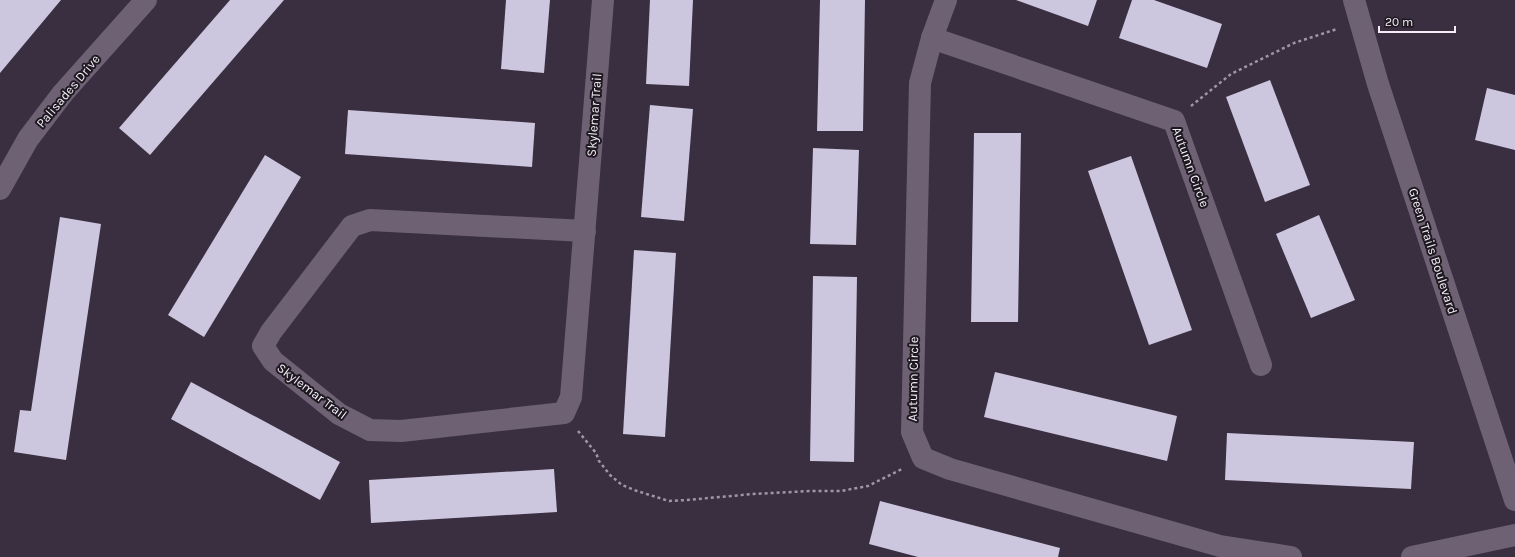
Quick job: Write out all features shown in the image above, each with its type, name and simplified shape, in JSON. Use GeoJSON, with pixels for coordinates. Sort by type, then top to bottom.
{"type":"FeatureCollection","features":[{"type":"Feature","properties":{"kind":"street","name":"Palisades Drive"},"geometry":{"type":"LineString","coordinates":[[0,189],[28,139],[59,99],[146,0]]}},
{"type":"Feature","properties":{"kind":"street","name":"Skylemar Trail"},"geometry":{"type":"LineString","coordinates":[[584,231],[370,220],[352,226],[271,332],[263,346],[273,361],[339,414],[370,430],[401,431],[564,414],[572,397],[603,0]]}},
{"type":"Feature","properties":{"kind":"street","name":"Autumn Circle"},"geometry":{"type":"LineString","coordinates":[[924,458],[912,432],[920,83],[932,38],[946,0]]}},
{"type":"Feature","properties":{"kind":"street","name":"Green Trails Boulevard"},"geometry":{"type":"LineString","coordinates":[[1354,0],[1378,84],[1515,500]]}},
{"type":"Feature","properties":{"kind":"street","name":"Autumn Circle"},"geometry":{"type":"LineString","coordinates":[[932,38],[1174,121],[1262,365]]}},
{"type":"Feature","properties":{"kind":"street"},"geometry":{"type":"LineString","coordinates":[[924,458],[950,469],[1220,546],[1291,557]]}},
{"type":"Feature","properties":{"kind":"street"},"geometry":{"type":"LineString","coordinates":[[1412,557],[1515,535]]}},
{"type":"Feature","properties":{"kind":"path"},"geometry":{"type":"LineString","coordinates":[[1174,121],[1220,82],[1237,71],[1294,43],[1360,23]]}},
{"type":"Feature","properties":{"kind":"path"},"geometry":{"type":"LineString","coordinates":[[564,414],[596,453],[599,461],[610,475],[622,485],[669,501],[774,493],[841,491],[868,486],[924,458]]}},
{"type":"Feature","properties":{"kind":"building"},"geometry":{"type":"Polygon","coordinates":[[[0,0],[61,0],[0,73],[0,0]]]}},
{"type":"Feature","properties":{"kind":"building"},"geometry":{"type":"Polygon","coordinates":[[[230,0],[284,0],[150,155],[119,128],[230,0]]]}},
{"type":"Feature","properties":{"kind":"building"},"geometry":{"type":"Polygon","coordinates":[[[506,0],[550,0],[544,73],[501,69],[506,0]]]}},
{"type":"Feature","properties":{"kind":"building"},"geometry":{"type":"Polygon","coordinates":[[[650,0],[693,0],[689,86],[646,84],[650,0]]]}},
{"type":"Feature","properties":{"kind":"building"},"geometry":{"type":"Polygon","coordinates":[[[820,0],[865,0],[863,131],[817,131],[820,0]]]}},
{"type":"Feature","properties":{"kind":"building"},"geometry":{"type":"Polygon","coordinates":[[[1016,0],[1097,0],[1088,26],[1016,0]]]}},
{"type":"Feature","properties":{"kind":"building"},"geometry":{"type":"Polygon","coordinates":[[[1132,0],[1154,0],[1222,24],[1207,68],[1119,38],[1132,0]]]}},
{"type":"Feature","properties":{"kind":"building"},"geometry":{"type":"Polygon","coordinates":[[[1270,80],[1310,185],[1265,202],[1226,97],[1270,80]]]}},
{"type":"Feature","properties":{"kind":"building"},"geometry":{"type":"Polygon","coordinates":[[[1487,88],[1515,95],[1515,150],[1475,140],[1487,88]]]}},
{"type":"Feature","properties":{"kind":"building"},"geometry":{"type":"Polygon","coordinates":[[[650,105],[693,109],[684,221],[641,217],[650,105]]]}},
{"type":"Feature","properties":{"kind":"building"},"geometry":{"type":"Polygon","coordinates":[[[348,110],[535,123],[532,167],[345,154],[348,110]]]}},
{"type":"Feature","properties":{"kind":"building"},"geometry":{"type":"Polygon","coordinates":[[[974,133],[1021,133],[1018,322],[971,322],[974,133]]]}},
{"type":"Feature","properties":{"kind":"building"},"geometry":{"type":"Polygon","coordinates":[[[813,148],[859,150],[856,245],[810,244],[813,148]]]}},
{"type":"Feature","properties":{"kind":"building"},"geometry":{"type":"Polygon","coordinates":[[[265,155],[301,177],[204,337],[168,315],[265,155]]]}},
{"type":"Feature","properties":{"kind":"building"},"geometry":{"type":"Polygon","coordinates":[[[1131,156],[1192,330],[1149,345],[1088,171],[1131,156]]]}},
{"type":"Feature","properties":{"kind":"building"},"geometry":{"type":"Polygon","coordinates":[[[1319,215],[1355,300],[1311,318],[1276,234],[1319,215]]]}},
{"type":"Feature","properties":{"kind":"building"},"geometry":{"type":"Polygon","coordinates":[[[60,217],[101,224],[66,460],[14,452],[20,410],[31,411],[60,217]]]}},
{"type":"Feature","properties":{"kind":"building"},"geometry":{"type":"Polygon","coordinates":[[[634,250],[676,253],[665,437],[623,434],[634,250]]]}},
{"type":"Feature","properties":{"kind":"building"},"geometry":{"type":"Polygon","coordinates":[[[813,276],[857,277],[854,462],[810,461],[813,276]]]}},
{"type":"Feature","properties":{"kind":"building"},"geometry":{"type":"Polygon","coordinates":[[[995,372],[1177,416],[1167,461],[984,417],[995,372]]]}},
{"type":"Feature","properties":{"kind":"building"},"geometry":{"type":"Polygon","coordinates":[[[191,382],[340,462],[320,500],[171,419],[191,382]]]}},
{"type":"Feature","properties":{"kind":"building"},"geometry":{"type":"Polygon","coordinates":[[[1227,433],[1414,442],[1411,489],[1225,480],[1227,433]]]}},
{"type":"Feature","properties":{"kind":"building"},"geometry":{"type":"Polygon","coordinates":[[[554,469],[557,512],[371,523],[369,480],[554,469]]]}},
{"type":"Feature","properties":{"kind":"building"},"geometry":{"type":"Polygon","coordinates":[[[880,501],[1060,548],[1058,557],[918,557],[869,544],[880,501]]]}}]}
